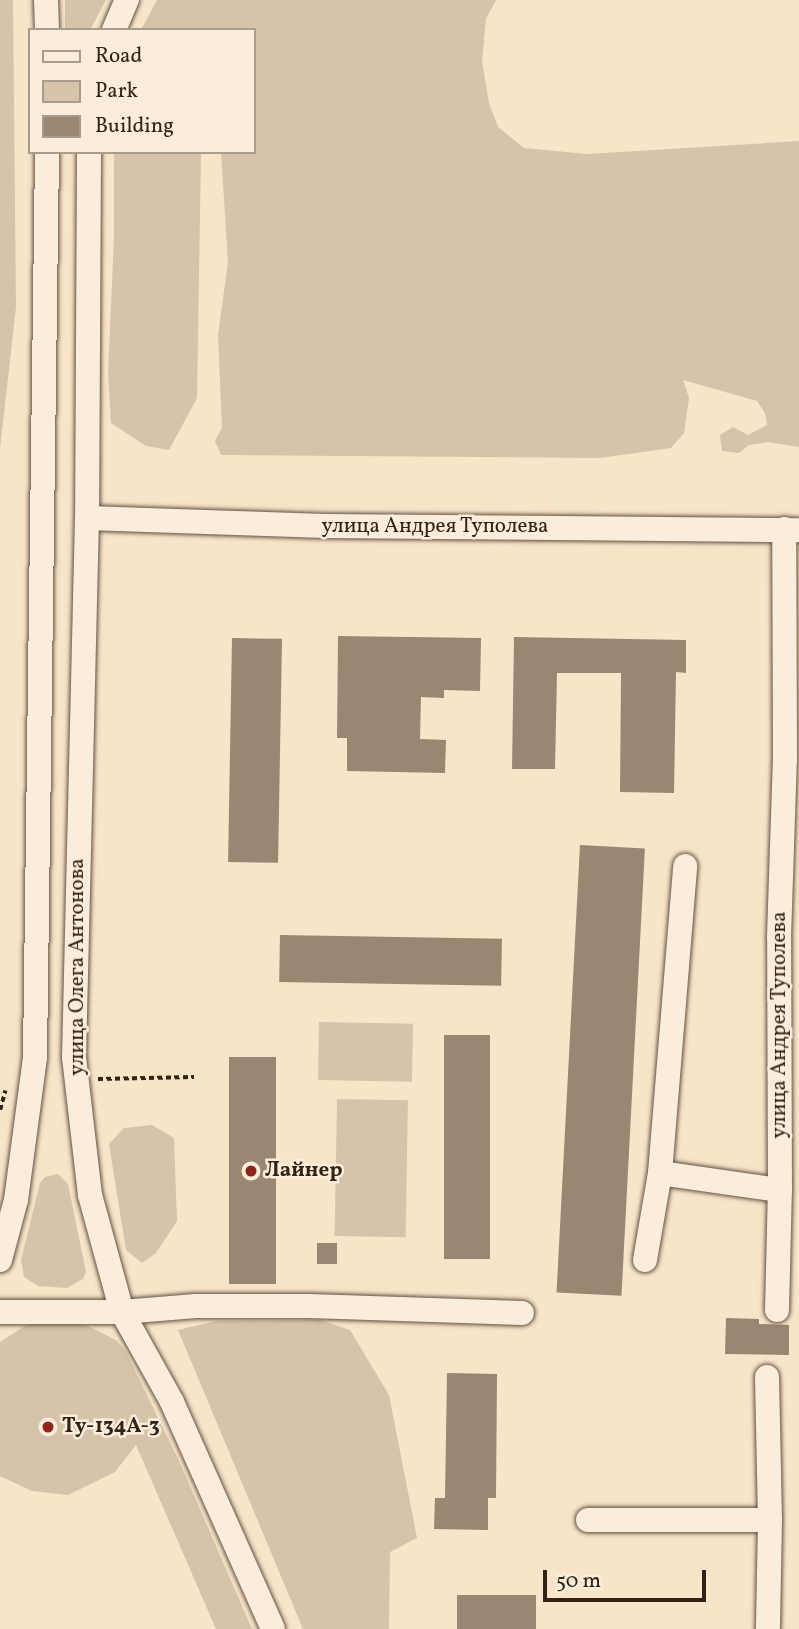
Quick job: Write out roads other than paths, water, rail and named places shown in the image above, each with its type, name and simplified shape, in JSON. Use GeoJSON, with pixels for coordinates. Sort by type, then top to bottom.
{"type":"FeatureCollection","features":[{"type":"Feature","properties":{"kind":"street"},"geometry":{"type":"LineString","coordinates":[[46,0],[47,28]]}},
{"type":"Feature","properties":{"kind":"street"},"geometry":{"type":"LineString","coordinates":[[115,28],[127,0]]}},
{"type":"Feature","properties":{"kind":"street","name":"улица Олега Антонова"},"geometry":{"type":"LineString","coordinates":[[0,1260],[16,1200],[35,1058],[47,154]]}},
{"type":"Feature","properties":{"kind":"street","name":"улица Олега Антонова"},"geometry":{"type":"LineString","coordinates":[[89,154],[86,518],[74,1057],[90,1195],[122,1312],[172,1402],[273,1629]]}},
{"type":"Feature","properties":{"kind":"street","name":"улица Андрея Туполева"},"geometry":{"type":"LineString","coordinates":[[86,518],[325,526],[791,529],[790,1123],[780,1190],[789,1224],[777,1310]]}},
{"type":"Feature","properties":{"kind":"street"},"geometry":{"type":"LineString","coordinates":[[645,1260],[660,1173],[685,866]]}},
{"type":"Feature","properties":{"kind":"street"},"geometry":{"type":"LineString","coordinates":[[660,1173],[780,1190]]}},
{"type":"Feature","properties":{"kind":"street"},"geometry":{"type":"LineString","coordinates":[[0,1312],[122,1312],[196,1306],[309,1306],[522,1313]]}},
{"type":"Feature","properties":{"kind":"street"},"geometry":{"type":"LineString","coordinates":[[766,1377],[770,1520],[768,1629]]}},
{"type":"Feature","properties":{"kind":"street"},"geometry":{"type":"LineString","coordinates":[[588,1520],[770,1520]]}},
{"type":"Feature","properties":{"kind":"place","name":"Лайнер"},"geometry":{"type":"Point","coordinates":[251,1171]}},
{"type":"Feature","properties":{"kind":"place","name":"Ту-134А-3"},"geometry":{"type":"Point","coordinates":[48,1427]}}]}
